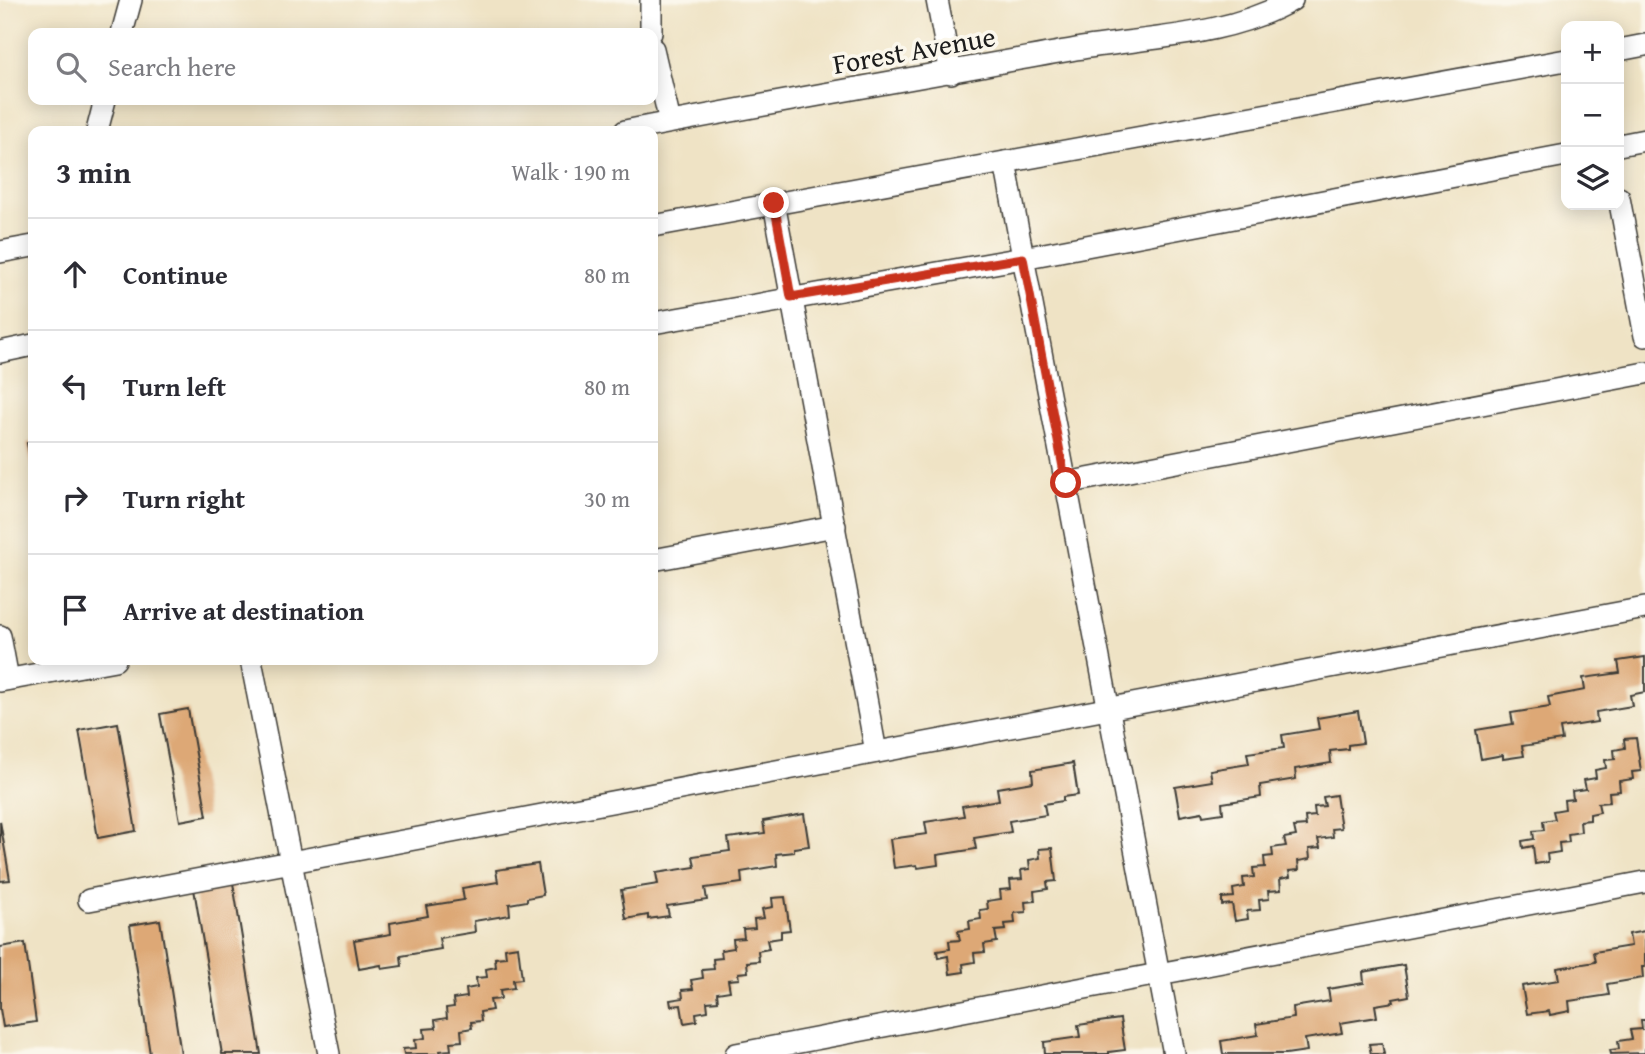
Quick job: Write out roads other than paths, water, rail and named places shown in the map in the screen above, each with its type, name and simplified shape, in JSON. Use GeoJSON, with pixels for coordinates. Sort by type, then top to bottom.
{"type":"FeatureCollection","features":[{"type":"Feature","properties":{"kind":"street"},"geometry":{"type":"LineString","coordinates":[[123,28],[131,0]]}},
{"type":"Feature","properties":{"kind":"street"},"geometry":{"type":"LineString","coordinates":[[651,0],[651,28]]}},
{"type":"Feature","properties":{"kind":"street"},"geometry":{"type":"LineString","coordinates":[[937,0],[951,73]]}},
{"type":"Feature","properties":{"kind":"street","name":"Forest Avenue"},"geometry":{"type":"LineString","coordinates":[[650,126],[1078,49],[1187,33],[1246,21],[1267,14],[1292,0]]}},
{"type":"Feature","properties":{"kind":"street"},"geometry":{"type":"LineString","coordinates":[[1624,49],[1645,45]]}},
{"type":"Feature","properties":{"kind":"street"},"geometry":{"type":"LineString","coordinates":[[658,225],[1561,61]]}},
{"type":"Feature","properties":{"kind":"street"},"geometry":{"type":"LineString","coordinates":[[658,70],[670,122]]}},
{"type":"Feature","properties":{"kind":"street"},"geometry":{"type":"LineString","coordinates":[[98,126],[104,105]]}},
{"type":"Feature","properties":{"kind":"street"},"geometry":{"type":"LineString","coordinates":[[1624,144],[1645,140]]}},
{"type":"Feature","properties":{"kind":"street"},"geometry":{"type":"LineString","coordinates":[[658,322],[1023,258],[1561,156]]}},
{"type":"Feature","properties":{"kind":"street"},"geometry":{"type":"LineString","coordinates":[[1005,162],[1174,1054]]}},
{"type":"Feature","properties":{"kind":"street"},"geometry":{"type":"LineString","coordinates":[[774,203],[876,752]]}},
{"type":"Feature","properties":{"kind":"street"},"geometry":{"type":"LineString","coordinates":[[1621,210],[1645,336]]}},
{"type":"Feature","properties":{"kind":"street"},"geometry":{"type":"LineString","coordinates":[[0,252],[28,247]]}},
{"type":"Feature","properties":{"kind":"street"},"geometry":{"type":"LineString","coordinates":[[0,352],[28,346]]}},
{"type":"Feature","properties":{"kind":"street"},"geometry":{"type":"LineString","coordinates":[[1066,483],[1645,373]]}},
{"type":"Feature","properties":{"kind":"street"},"geometry":{"type":"LineString","coordinates":[[658,559],[835,526]]}},
{"type":"Feature","properties":{"kind":"street"},"geometry":{"type":"LineString","coordinates":[[89,900],[876,752],[1110,711],[1645,608]]}},
{"type":"Feature","properties":{"kind":"street"},"geometry":{"type":"LineString","coordinates":[[0,636],[4,680],[87,665]]}},
{"type":"Feature","properties":{"kind":"street"},"geometry":{"type":"LineString","coordinates":[[252,665],[329,1054]]}},
{"type":"Feature","properties":{"kind":"street"},"geometry":{"type":"LineString","coordinates":[[736,1054],[1645,882]]}}]}
